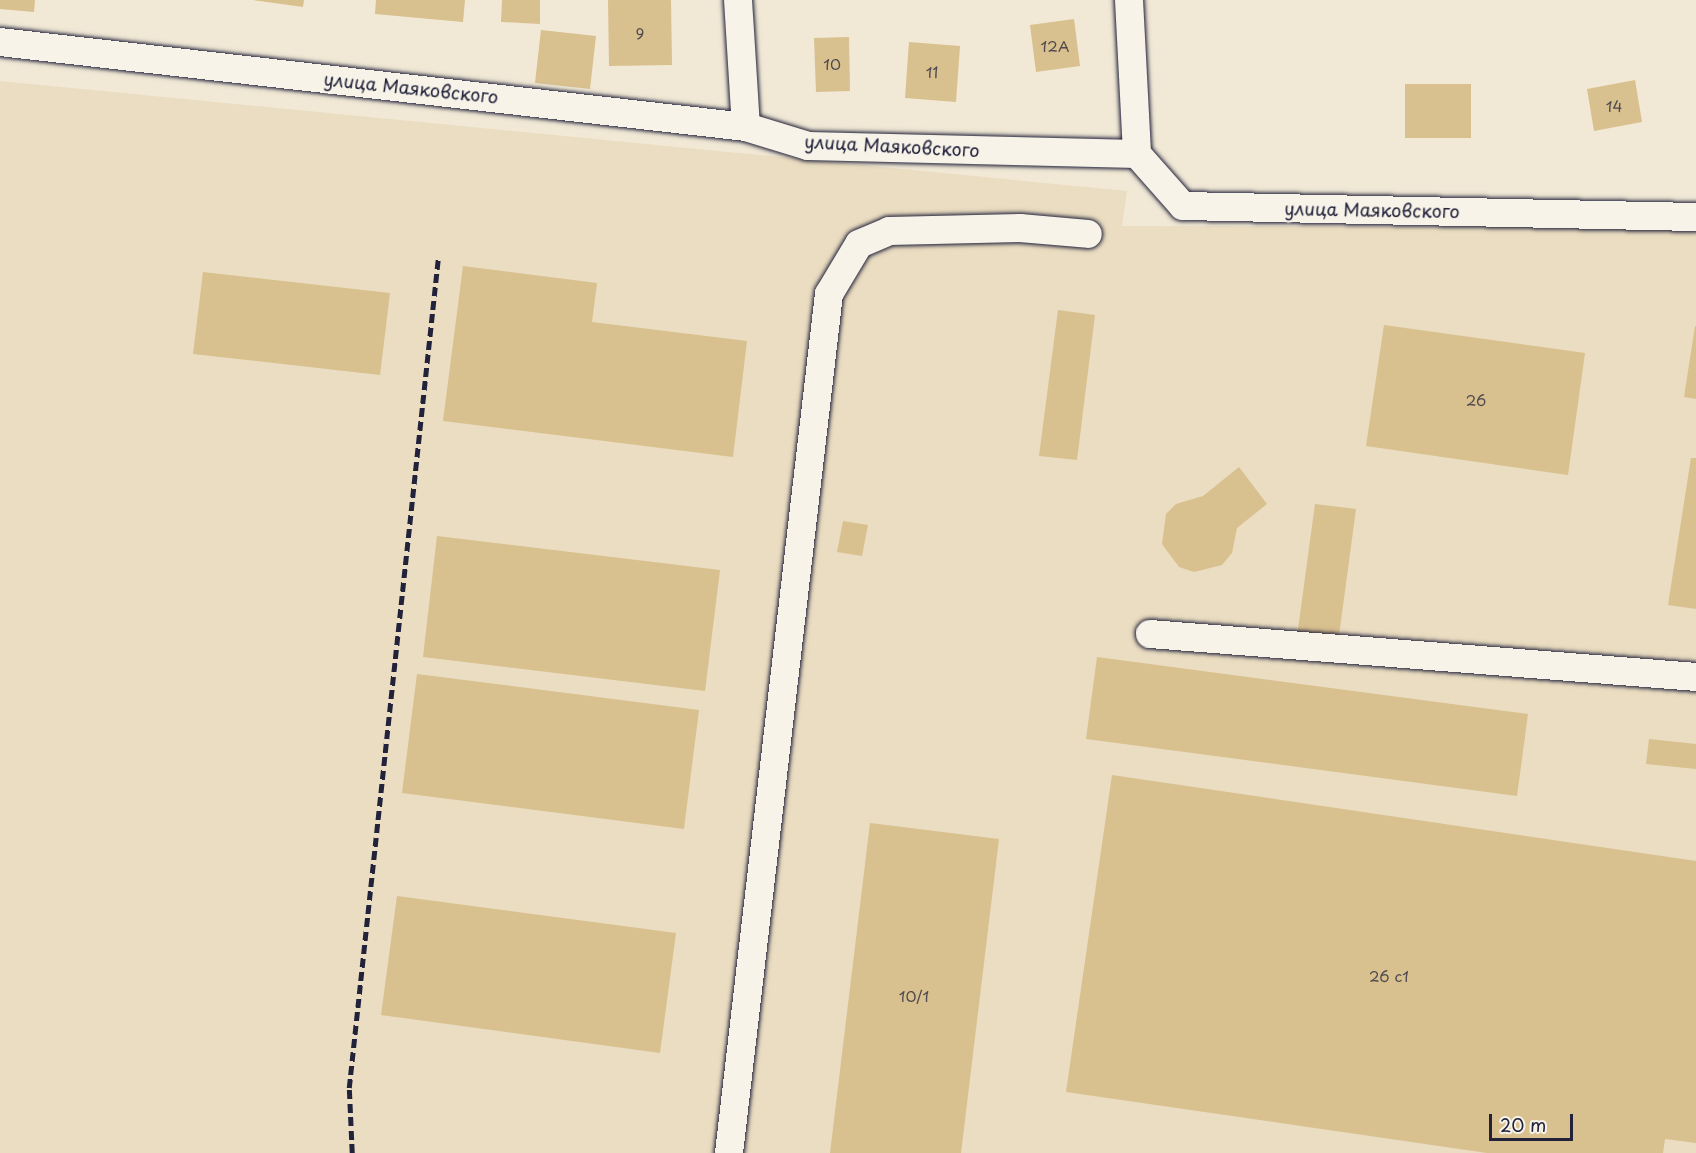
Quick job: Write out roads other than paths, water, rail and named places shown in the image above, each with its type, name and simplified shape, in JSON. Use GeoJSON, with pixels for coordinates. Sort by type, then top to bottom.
{"type":"FeatureCollection","features":[{"type":"Feature","properties":{"kind":"street"},"geometry":{"type":"LineString","coordinates":[[738,0],[746,127]]}},
{"type":"Feature","properties":{"kind":"street"},"geometry":{"type":"LineString","coordinates":[[1129,0],[1137,154]]}},
{"type":"Feature","properties":{"kind":"street","name":"улица Маяковского"},"geometry":{"type":"LineString","coordinates":[[0,42],[746,127],[808,146],[1137,154],[1183,206],[1696,217]]}},
{"type":"Feature","properties":{"kind":"street"},"geometry":{"type":"LineString","coordinates":[[729,1153],[829,294],[859,244],[889,231],[1020,228],[1088,234]]}},
{"type":"Feature","properties":{"kind":"street"},"geometry":{"type":"LineString","coordinates":[[1150,634],[1696,677]]}},
{"type":"Feature","properties":{"kind":"railway"},"geometry":{"type":"LineString","coordinates":[[352,1153],[349,1088],[438,259]]}}]}
